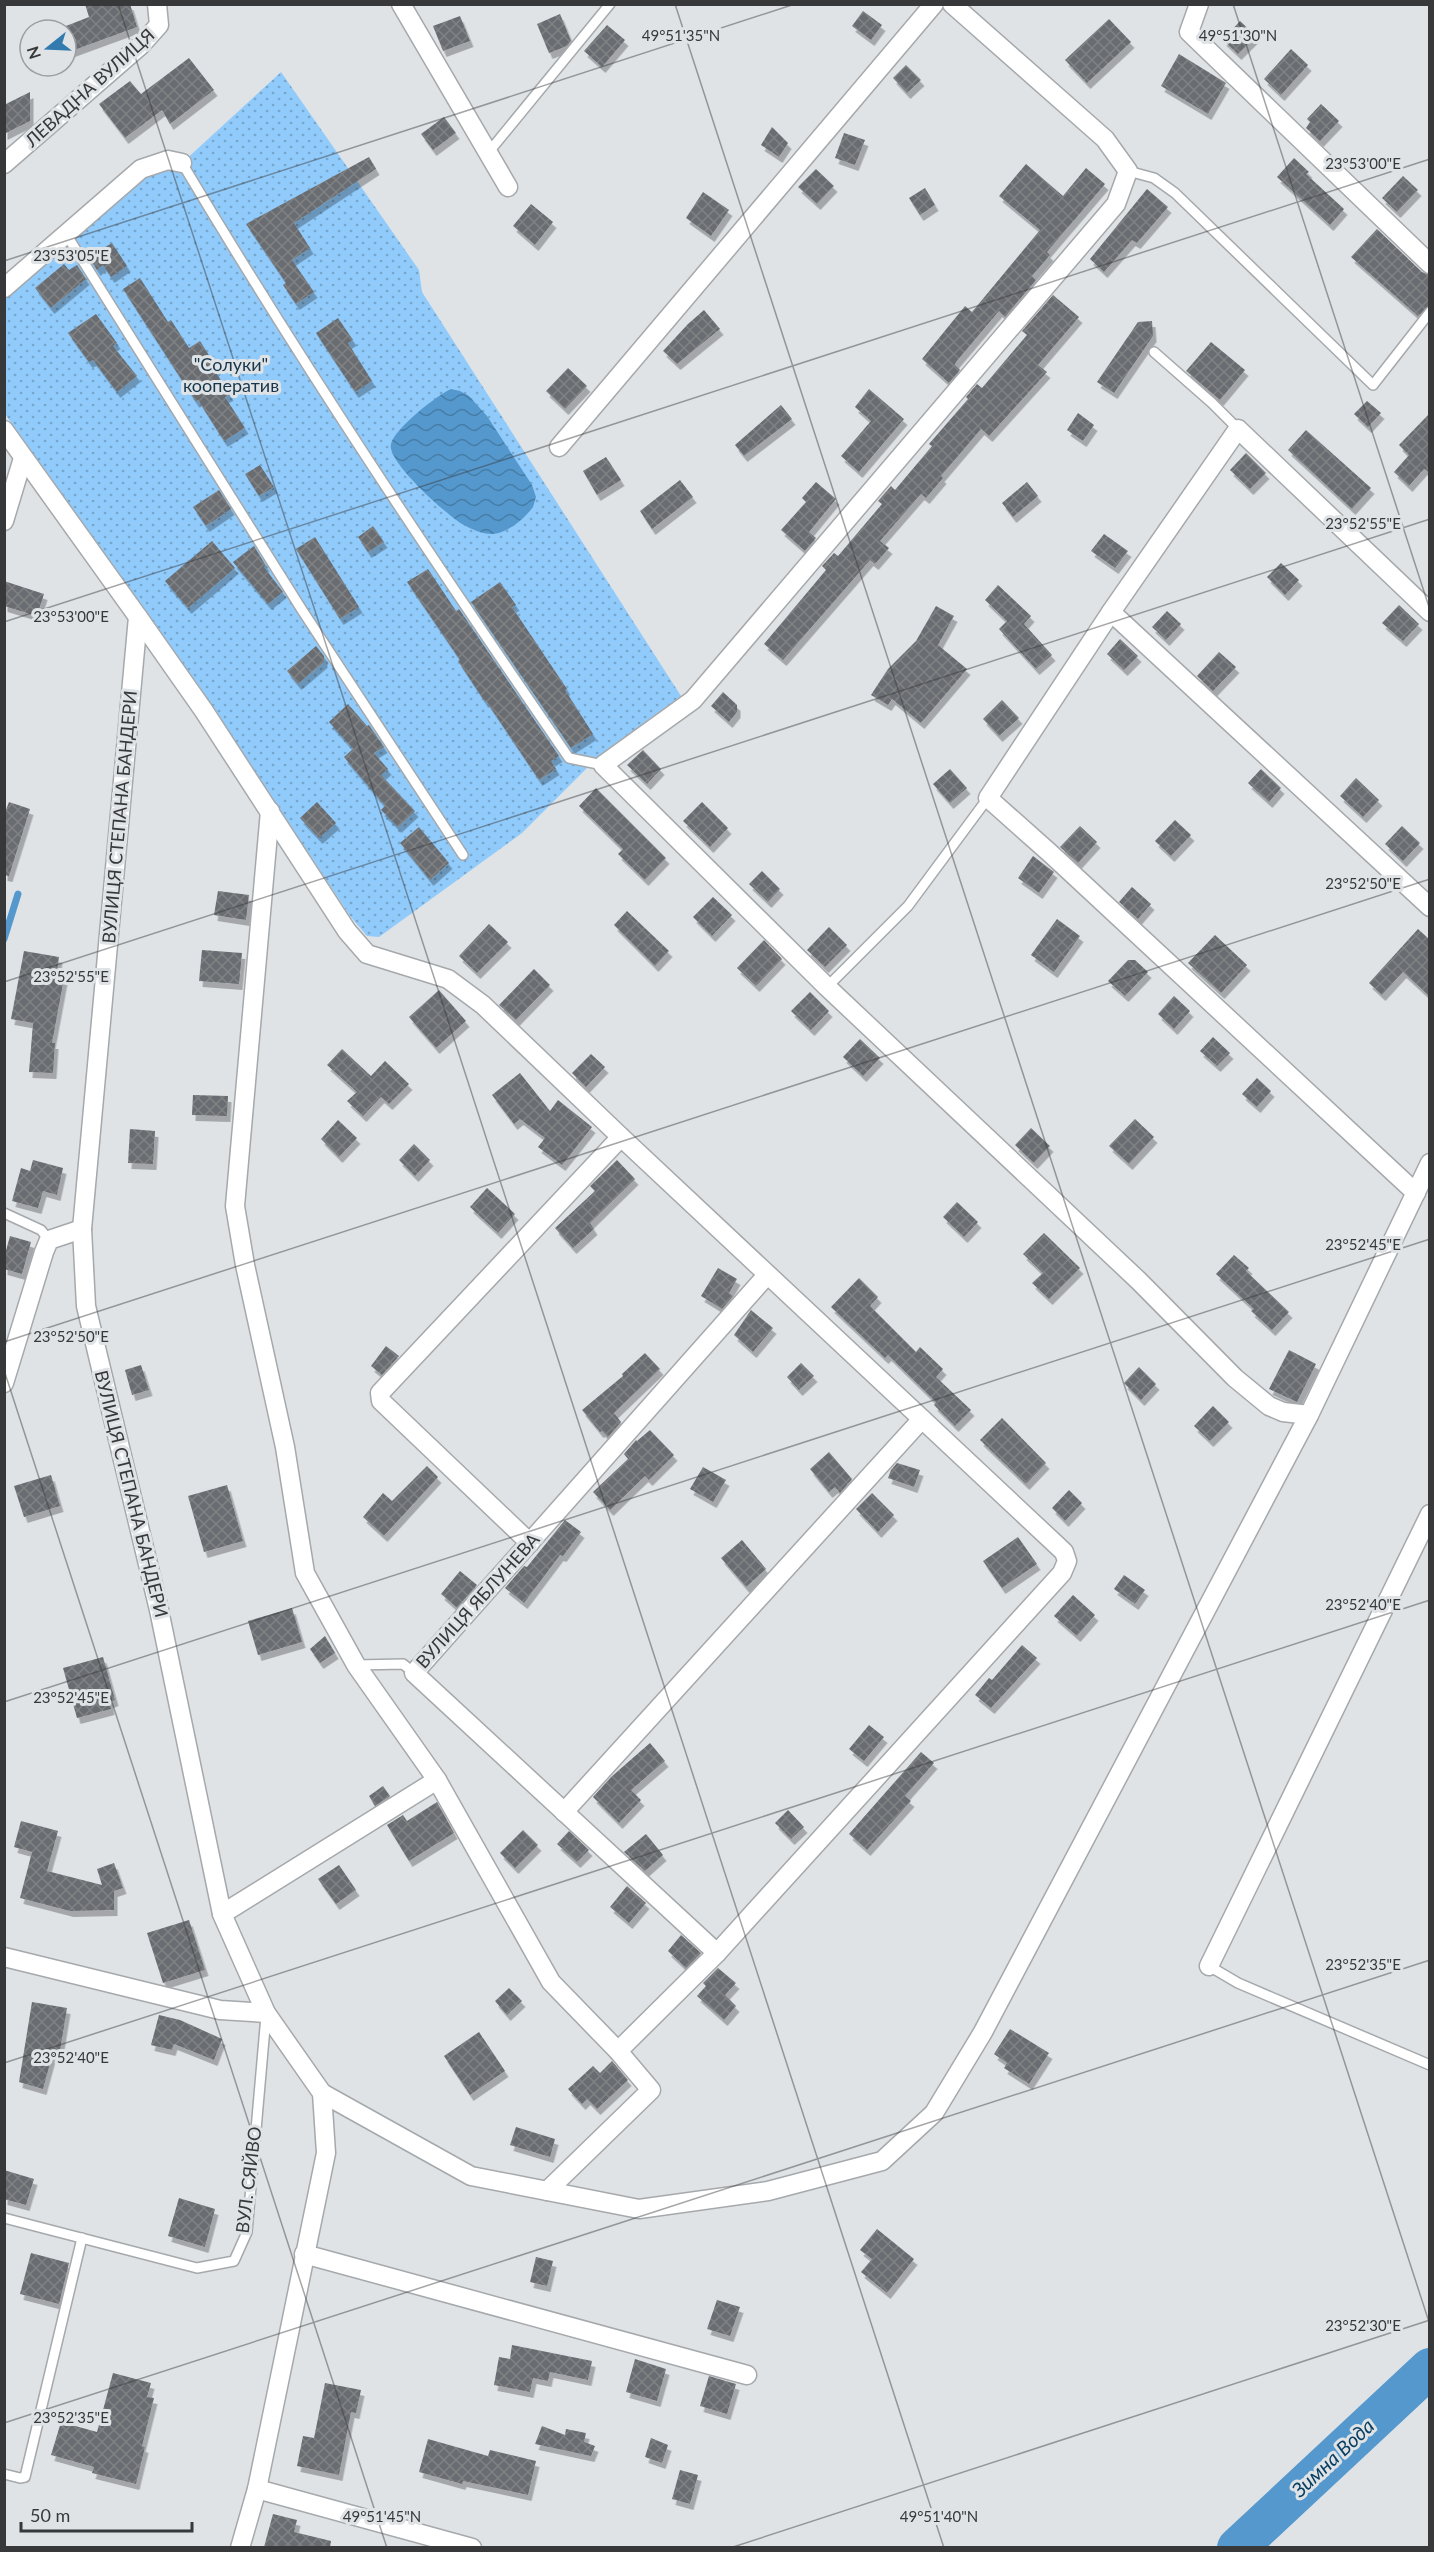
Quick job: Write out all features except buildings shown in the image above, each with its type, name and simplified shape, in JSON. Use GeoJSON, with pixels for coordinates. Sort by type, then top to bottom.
{"type":"FeatureCollection","features":[{"type":"Feature","properties":{"kind":"street","name":"ЛЕВАДНА ВУЛИЦЯ"},"geometry":{"type":"LineString","coordinates":[[4,164],[141,45],[159,25],[157,4]]}},
{"type":"Feature","properties":{"kind":"street"},"geometry":{"type":"LineString","coordinates":[[401,4],[508,187]]}},
{"type":"Feature","properties":{"kind":"street"},"geometry":{"type":"LineString","coordinates":[[559,447],[934,4]]}},
{"type":"Feature","properties":{"kind":"street"},"geometry":{"type":"LineString","coordinates":[[952,4],[1105,139],[1128,171],[1116,204],[693,700],[603,765],[827,987],[1139,1281],[1255,1395],[1283,1412],[1309,1415]]}},
{"type":"Feature","properties":{"kind":"street"},"geometry":{"type":"LineString","coordinates":[[1199,4],[1189,32],[1430,264]]}},
{"type":"Feature","properties":{"kind":"street"},"geometry":{"type":"LineString","coordinates":[[4,288],[141,170],[168,160],[182,163]]}},
{"type":"Feature","properties":{"kind":"street"},"geometry":{"type":"LineString","coordinates":[[4,429],[138,617],[270,811],[347,931],[366,954],[448,979],[483,1005],[767,1275],[1064,1552],[1067,1561],[1062,1573],[717,1953],[618,2051]]}},
{"type":"Feature","properties":{"kind":"street"},"geometry":{"type":"LineString","coordinates":[[1416,1193],[988,798],[1238,429],[1430,612]]}},
{"type":"Feature","properties":{"kind":"street"},"geometry":{"type":"LineString","coordinates":[[4,522],[23,458]]}},
{"type":"Feature","properties":{"kind":"street"},"geometry":{"type":"LineString","coordinates":[[1112,612],[1430,907]]}},
{"type":"Feature","properties":{"kind":"street","name":"ВУЛИЦЯ СТЕПАНА БАНДЕРИ"},"geometry":{"type":"LineString","coordinates":[[138,617],[82,1229],[86,1306],[159,1610],[222,1914],[266,2013],[322,2092]]}},
{"type":"Feature","properties":{"kind":"street"},"geometry":{"type":"LineString","coordinates":[[270,811],[235,1206],[245,1265],[285,1447],[305,1573],[356,1665],[437,1780],[550,1982],[618,2051],[651,2090],[547,2191]]}},
{"type":"Feature","properties":{"kind":"street"},"geometry":{"type":"LineString","coordinates":[[530,1543],[381,1401],[380,1393],[621,1137]]}},
{"type":"Feature","properties":{"kind":"street"},"geometry":{"type":"LineString","coordinates":[[322,2092],[471,2176],[639,2209],[768,2191],[882,2161],[934,2113],[983,2031],[1309,1415],[1430,1163]]}},
{"type":"Feature","properties":{"kind":"street"},"geometry":{"type":"LineString","coordinates":[[4,1383],[33,1284],[50,1240],[82,1229]]}},
{"type":"Feature","properties":{"kind":"street","name":"ВУЛИЦЯ ЯБЛУНЕВА"},"geometry":{"type":"LineString","coordinates":[[717,1953],[414,1673],[767,1275]]}},
{"type":"Feature","properties":{"kind":"street"},"geometry":{"type":"LineString","coordinates":[[564,1812],[922,1419]]}},
{"type":"Feature","properties":{"kind":"street"},"geometry":{"type":"LineString","coordinates":[[1209,1966],[1430,1514]]}},
{"type":"Feature","properties":{"kind":"street"},"geometry":{"type":"LineString","coordinates":[[222,1914],[437,1780]]}},
{"type":"Feature","properties":{"kind":"street"},"geometry":{"type":"LineString","coordinates":[[4,1957],[220,2010],[266,2013]]}},
{"type":"Feature","properties":{"kind":"street"},"geometry":{"type":"LineString","coordinates":[[240,2547],[256,2489],[326,2153],[322,2092]]}},
{"type":"Feature","properties":{"kind":"street"},"geometry":{"type":"LineString","coordinates":[[304,2254],[747,2375]]}},
{"type":"Feature","properties":{"kind":"street"},"geometry":{"type":"LineString","coordinates":[[256,2489],[472,2547]]}},
{"type":"Feature","properties":{"kind":"lane"},"geometry":{"type":"LineString","coordinates":[[488,153],[610,4]]}},
{"type":"Feature","properties":{"kind":"lane"},"geometry":{"type":"LineString","coordinates":[[182,163],[248,274],[421,540],[569,758],[603,765]]}},
{"type":"Feature","properties":{"kind":"lane"},"geometry":{"type":"LineString","coordinates":[[1128,171],[1154,178],[1174,193],[1373,385],[1430,312]]}},
{"type":"Feature","properties":{"kind":"lane"},"geometry":{"type":"LineString","coordinates":[[66,234],[302,610],[463,855]]}},
{"type":"Feature","properties":{"kind":"lane"},"geometry":{"type":"LineString","coordinates":[[1154,352],[1238,429]]}},
{"type":"Feature","properties":{"kind":"lane"},"geometry":{"type":"LineString","coordinates":[[827,987],[908,906],[988,798]]}},
{"type":"Feature","properties":{"kind":"lane"},"geometry":{"type":"LineString","coordinates":[[4,1213],[41,1230],[50,1240]]}},
{"type":"Feature","properties":{"kind":"lane"},"geometry":{"type":"LineString","coordinates":[[356,1665],[403,1664],[414,1673]]}},
{"type":"Feature","properties":{"kind":"lane"},"geometry":{"type":"LineString","coordinates":[[1209,1966],[1238,1983],[1430,2065]]}},
{"type":"Feature","properties":{"kind":"lane","name":"ВУЛ. СЯЙВО"},"geometry":{"type":"LineString","coordinates":[[4,2218],[196,2268],[234,2261],[247,2232],[266,2013]]}},
{"type":"Feature","properties":{"kind":"lane"},"geometry":{"type":"LineString","coordinates":[[4,2474],[25,2477],[82,2238]]}},
{"type":"Feature","properties":{"kind":"green space","name":"\"Солуки\" кооператив"},"geometry":{"type":"Polygon","coordinates":[[[281,72],[419,270],[422,292],[681,696],[601,754],[522,833],[379,937],[367,936],[350,916],[278,807],[5,414],[4,291],[146,174],[182,163],[281,72]]]}},
{"type":"Feature","properties":{"kind":"water"},"geometry":{"type":"Polygon","coordinates":[[[451,389],[469,396],[487,416],[532,485],[536,497],[533,507],[520,521],[504,531],[484,533],[469,528],[454,519],[419,487],[392,452],[391,444],[394,437],[408,421],[426,405],[451,389]]]}},
{"type":"Feature","properties":{"kind":"waterway"},"geometry":{"type":"LineString","coordinates":[[4,939],[18,894]]}},
{"type":"Feature","properties":{"kind":"waterway","name":"Зимна Вода"},"geometry":{"type":"LineString","coordinates":[[1237,2548],[1430,2368]]}}]}
